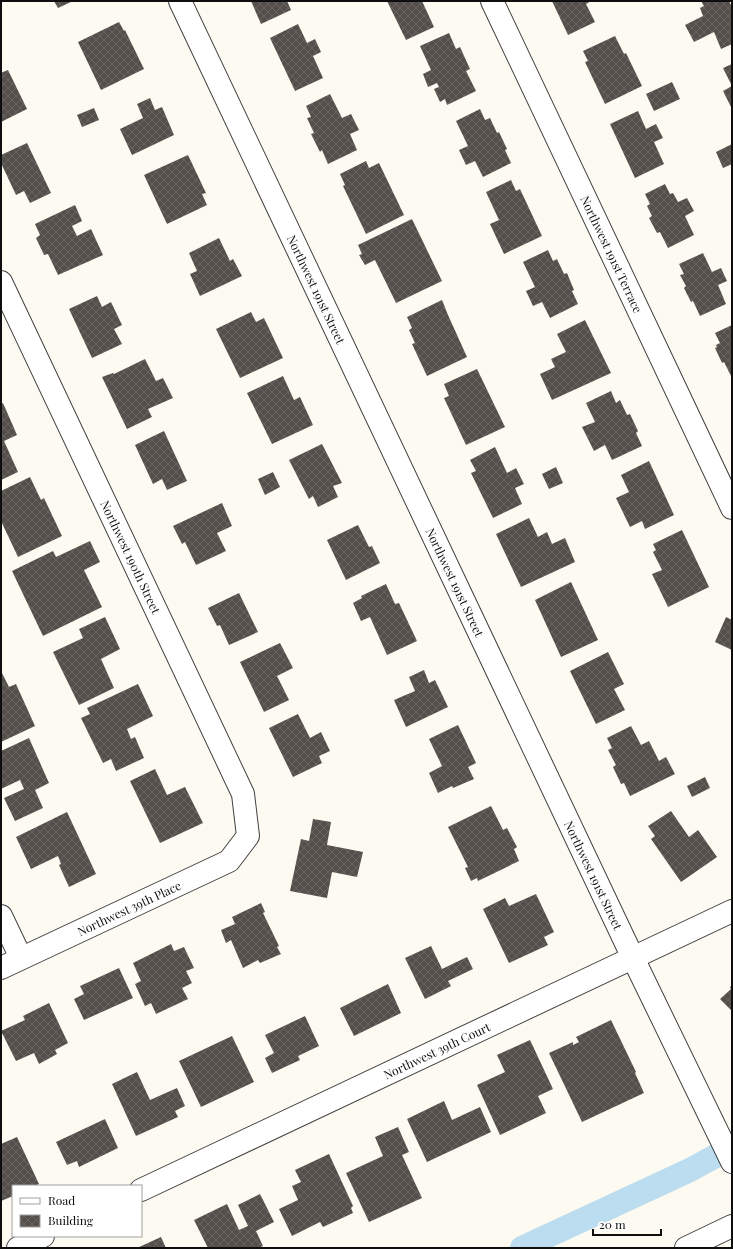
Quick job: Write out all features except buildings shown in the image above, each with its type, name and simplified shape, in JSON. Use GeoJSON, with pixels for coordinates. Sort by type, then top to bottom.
{"type":"FeatureCollection","features":[{"type":"Feature","properties":{"kind":"street","name":"Northwest 191st Street"},"geometry":{"type":"LineString","coordinates":[[180,1],[633,958],[732,1162]]}},
{"type":"Feature","properties":{"kind":"street","name":"Northwest 191st Terrace"},"geometry":{"type":"LineString","coordinates":[[492,1],[732,508]]}},
{"type":"Feature","properties":{"kind":"street","name":"Northwest 190th Street"},"geometry":{"type":"LineString","coordinates":[[1,282],[243,794],[248,836]]}},
{"type":"Feature","properties":{"kind":"street","name":"Northwest 39th Place"},"geometry":{"type":"LineString","coordinates":[[1,968],[229,861],[248,836]]}},
{"type":"Feature","properties":{"kind":"street","name":"Northwest 39th Court"},"geometry":{"type":"LineString","coordinates":[[142,1190],[732,911]]}},
{"type":"Feature","properties":{"kind":"street"},"geometry":{"type":"LineString","coordinates":[[1,916],[21,958]]}},
{"type":"Feature","properties":{"kind":"street"},"geometry":{"type":"LineString","coordinates":[[686,1248],[732,1226]]}},
{"type":"Feature","properties":{"kind":"street"},"geometry":{"type":"LineString","coordinates":[[18,1248],[41,1237]]}},
{"type":"Feature","properties":{"kind":"waterway"},"geometry":{"type":"LineString","coordinates":[[522,1248],[690,1170],[732,1147]]}}]}
